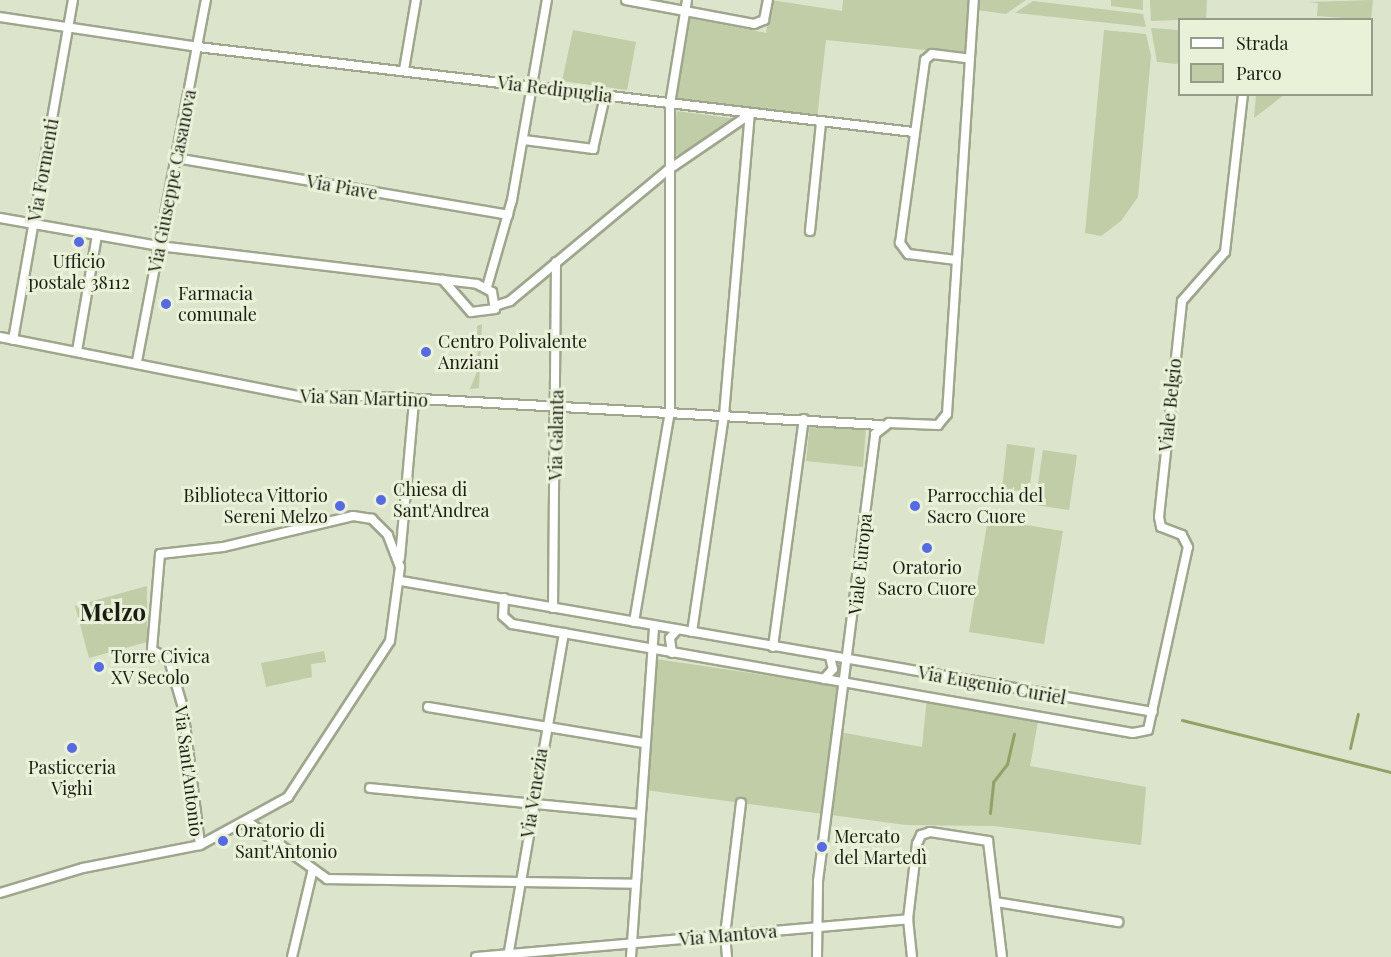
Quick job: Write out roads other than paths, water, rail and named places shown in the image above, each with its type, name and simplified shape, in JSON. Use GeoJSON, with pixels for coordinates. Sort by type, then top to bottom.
{"type":"FeatureCollection","features":[{"type":"Feature","properties":{"kind":"street","name":"Via Formenti"},"geometry":{"type":"LineString","coordinates":[[13,340],[73,0]]}},
{"type":"Feature","properties":{"kind":"street","name":"Via Giuseppe Casanova"},"geometry":{"type":"LineString","coordinates":[[137,361],[206,0]]}},
{"type":"Feature","properties":{"kind":"street"},"geometry":{"type":"LineString","coordinates":[[404,70],[416,0]]}},
{"type":"Feature","properties":{"kind":"street"},"geometry":{"type":"LineString","coordinates":[[495,306],[488,286],[508,215],[524,140],[547,0]]}},
{"type":"Feature","properties":{"kind":"street"},"geometry":{"type":"LineString","coordinates":[[626,0],[762,22],[768,0]]}},
{"type":"Feature","properties":{"kind":"street"},"geometry":{"type":"LineString","coordinates":[[634,622],[670,412],[668,170],[670,104],[687,0]]}},
{"type":"Feature","properties":{"kind":"street"},"geometry":{"type":"LineString","coordinates":[[881,425],[933,426],[946,416],[974,0]]}},
{"type":"Feature","properties":{"kind":"street","name":"Via Redipuglia"},"geometry":{"type":"LineString","coordinates":[[0,17],[198,46],[821,123],[913,132]]}},
{"type":"Feature","properties":{"kind":"street"},"geometry":{"type":"LineString","coordinates":[[956,261],[908,254],[900,248],[913,132],[926,58],[970,59]]}},
{"type":"Feature","properties":{"kind":"street"},"geometry":{"type":"LineString","coordinates":[[524,140],[593,148],[605,96]]}},
{"type":"Feature","properties":{"kind":"street","name":"Viale Belgio"},"geometry":{"type":"LineString","coordinates":[[1153,712],[1188,547],[1182,535],[1161,527],[1159,517],[1182,301],[1225,252],[1243,96]]}},
{"type":"Feature","properties":{"kind":"street"},"geometry":{"type":"LineString","coordinates":[[443,280],[471,312],[489,313],[495,306],[510,301],[668,170],[750,114]]}},
{"type":"Feature","properties":{"kind":"street"},"geometry":{"type":"LineString","coordinates":[[692,632],[724,415],[750,114]]}},
{"type":"Feature","properties":{"kind":"street"},"geometry":{"type":"LineString","coordinates":[[810,231],[821,123]]}},
{"type":"Feature","properties":{"kind":"street","name":"Via Piave"},"geometry":{"type":"LineString","coordinates":[[176,158],[508,215]]}},
{"type":"Feature","properties":{"kind":"street"},"geometry":{"type":"LineString","coordinates":[[0,218],[159,246],[488,286]]}},
{"type":"Feature","properties":{"kind":"street"},"geometry":{"type":"LineString","coordinates":[[77,351],[97,235]]}},
{"type":"Feature","properties":{"kind":"street","name":"Via Galanta"},"geometry":{"type":"LineString","coordinates":[[553,608],[558,406],[556,262]]}},
{"type":"Feature","properties":{"kind":"street","name":"Via San Martino"},"geometry":{"type":"LineString","coordinates":[[0,337],[137,361],[299,397],[558,406],[881,425]]}},
{"type":"Feature","properties":{"kind":"street"},"geometry":{"type":"LineString","coordinates":[[200,845],[288,797],[354,702],[389,644],[401,581],[400,567],[414,401]]}},
{"type":"Feature","properties":{"kind":"street"},"geometry":{"type":"LineString","coordinates":[[773,647],[804,419]]}},
{"type":"Feature","properties":{"kind":"street","name":"Viale Europa"},"geometry":{"type":"LineString","coordinates":[[817,957],[814,928],[850,661],[874,444],[881,425]]}},
{"type":"Feature","properties":{"kind":"street","name":"Via Sant'Antonio"},"geometry":{"type":"LineString","coordinates":[[0,893],[83,868],[200,845],[183,708],[169,660],[152,648],[160,554],[223,547],[361,516],[382,527],[400,567]]}},
{"type":"Feature","properties":{"kind":"street","name":"Via Eugenio Curiel"},"geometry":{"type":"LineString","coordinates":[[401,581],[504,598],[850,661],[1153,712],[1145,732],[651,650],[508,623],[503,616],[504,598]]}},
{"type":"Feature","properties":{"kind":"street"},"geometry":{"type":"LineString","coordinates":[[631,957],[642,743],[654,626]]}},
{"type":"Feature","properties":{"kind":"street"},"geometry":{"type":"LineString","coordinates":[[672,653],[670,638],[677,630]]}},
{"type":"Feature","properties":{"kind":"street","name":"Via Venezia"},"geometry":{"type":"LineString","coordinates":[[508,956],[545,727],[564,633]]}},
{"type":"Feature","properties":{"kind":"street"},"geometry":{"type":"LineString","coordinates":[[824,679],[833,669],[830,657]]}},
{"type":"Feature","properties":{"kind":"street"},"geometry":{"type":"LineString","coordinates":[[428,707],[642,743]]}},
{"type":"Feature","properties":{"kind":"street"},"geometry":{"type":"LineString","coordinates":[[369,788],[638,814]]}},
{"type":"Feature","properties":{"kind":"street"},"geometry":{"type":"LineString","coordinates":[[727,957],[725,935],[741,803]]}},
{"type":"Feature","properties":{"kind":"street"},"geometry":{"type":"LineString","coordinates":[[247,821],[327,879],[633,884]]}},
{"type":"Feature","properties":{"kind":"street"},"geometry":{"type":"LineString","coordinates":[[912,957],[908,919],[918,841],[925,833],[986,839],[1002,957]]}},
{"type":"Feature","properties":{"kind":"street"},"geometry":{"type":"LineString","coordinates":[[292,957],[313,869]]}},
{"type":"Feature","properties":{"kind":"street"},"geometry":{"type":"LineString","coordinates":[[996,902],[1118,922]]}},
{"type":"Feature","properties":{"kind":"street","name":"Via Mantova"},"geometry":{"type":"LineString","coordinates":[[476,957],[508,956],[908,919]]}},
{"type":"Feature","properties":{"kind":"waterway"},"geometry":{"type":"LineString","coordinates":[[1350,748],[1358,714]]}},
{"type":"Feature","properties":{"kind":"waterway"},"geometry":{"type":"LineString","coordinates":[[1182,720],[1391,772]]}},
{"type":"Feature","properties":{"kind":"waterway"},"geometry":{"type":"LineString","coordinates":[[990,813],[993,782],[1007,764],[1014,734]]}},
{"type":"Feature","properties":{"kind":"place","name":"Ufficio postale 38112"},"geometry":{"type":"Point","coordinates":[79,242]}},
{"type":"Feature","properties":{"kind":"place","name":"Farmacia comunale"},"geometry":{"type":"Point","coordinates":[166,304]}},
{"type":"Feature","properties":{"kind":"place","name":"Centro Polivalente Anziani"},"geometry":{"type":"Point","coordinates":[426,352]}},
{"type":"Feature","properties":{"kind":"place","name":"Chiesa di Sant'Andrea"},"geometry":{"type":"Point","coordinates":[381,500]}},
{"type":"Feature","properties":{"kind":"place","name":"Biblioteca Vittorio Sereni Melzo"},"geometry":{"type":"Point","coordinates":[340,506]}},
{"type":"Feature","properties":{"kind":"place","name":"Parrocchia del Sacro Cuore"},"geometry":{"type":"Point","coordinates":[915,506]}},
{"type":"Feature","properties":{"kind":"place","name":"Oratorio Sacro Cuore"},"geometry":{"type":"Point","coordinates":[927,548]}},
{"type":"Feature","properties":{"kind":"place","name":"Torre Civica XV Secolo"},"geometry":{"type":"Point","coordinates":[99,667]}},
{"type":"Feature","properties":{"kind":"place","name":"Pasticceria Vighi"},"geometry":{"type":"Point","coordinates":[72,748]}},
{"type":"Feature","properties":{"kind":"place","name":"Oratorio di Sant'Antonio"},"geometry":{"type":"Point","coordinates":[223,841]}},
{"type":"Feature","properties":{"kind":"place","name":"Mercato del Martedì"},"geometry":{"type":"Point","coordinates":[822,847]}},
{"type":"Feature","properties":{"kind":"district","name":"Melzo"},"geometry":{"type":"Point","coordinates":[113,612]}}]}
